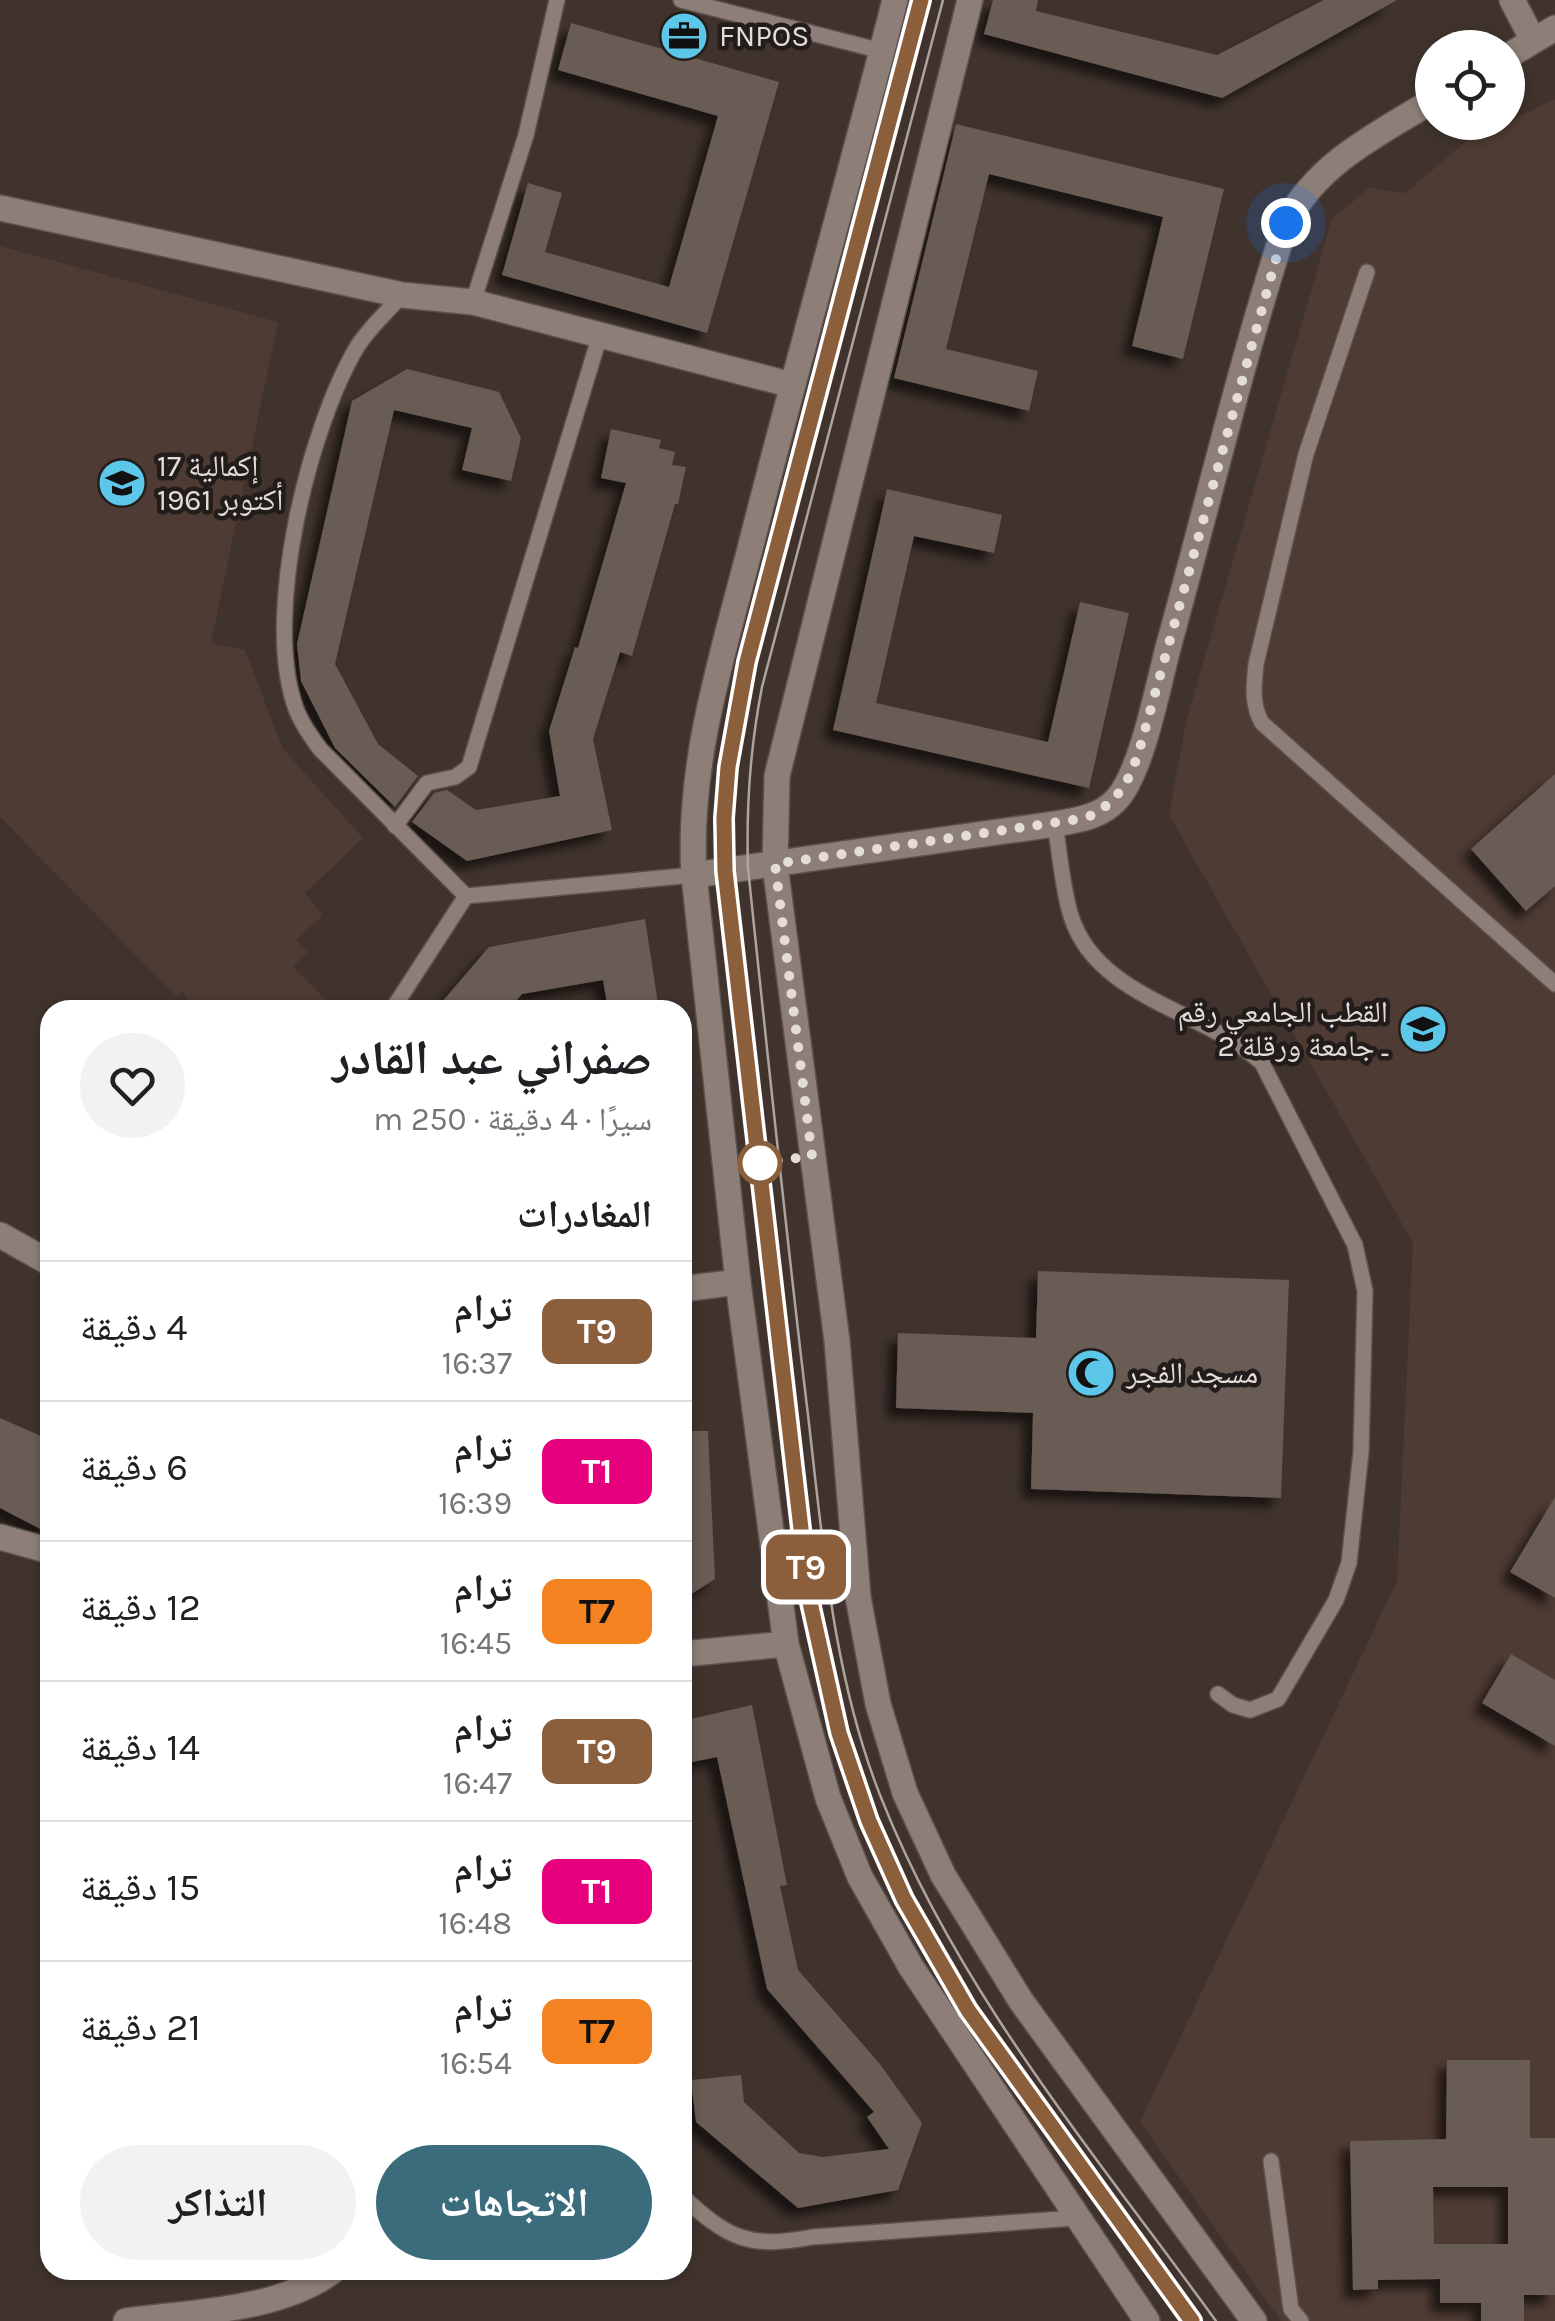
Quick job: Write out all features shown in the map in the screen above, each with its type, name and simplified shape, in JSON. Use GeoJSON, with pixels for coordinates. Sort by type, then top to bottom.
{"type":"FeatureCollection","features":[{"type":"Feature","properties":{"kind":"street"},"geometry":{"type":"LineString","coordinates":[[895,0],[792,385],[697,771],[692,832],[694,875],[738,1282],[786,1644],[828,1798],[860,1877],[911,1967],[1147,2321]]}},
{"type":"Feature","properties":{"kind":"street"},"geometry":{"type":"LineString","coordinates":[[970,0],[777,776],[775,864],[837,1341],[858,1597],[878,1704],[905,1792],[943,1875],[1021,2001],[1254,2321]]}},
{"type":"Feature","properties":{"kind":"street"},"geometry":{"type":"LineString","coordinates":[[1512,0],[1544,34]]}},
{"type":"Feature","properties":{"kind":"street"},"geometry":{"type":"LineString","coordinates":[[694,875],[1055,824],[1086,818],[1119,798],[1133,770],[1286,223],[1299,200],[1327,169],[1415,112]]}},
{"type":"Feature","properties":{"kind":"street"},"geometry":{"type":"LineString","coordinates":[[0,208],[402,295],[472,302],[792,385]]}},
{"type":"Feature","properties":{"kind":"street"},"geometry":{"type":"LineString","coordinates":[[0,1235],[40,1257]]}},
{"type":"Feature","properties":{"kind":"street"},"geometry":{"type":"LineString","coordinates":[[692,1288],[738,1282]]}},
{"type":"Feature","properties":{"kind":"street"},"geometry":{"type":"LineString","coordinates":[[0,1537],[40,1548]]}},
{"type":"Feature","properties":{"kind":"street"},"geometry":{"type":"LineString","coordinates":[[692,1653],[786,1644]]}},
{"type":"Feature","properties":{"kind":"street"},"geometry":{"type":"LineString","coordinates":[[126,2321],[268,2301],[321,2280]]}},
{"type":"Feature","properties":{"kind":"lane"},"geometry":{"type":"LineString","coordinates":[[472,302],[526,135],[558,0]]}},
{"type":"Feature","properties":{"kind":"lane"},"geometry":{"type":"LineString","coordinates":[[681,0],[882,51]]}},
{"type":"Feature","properties":{"kind":"lane"},"geometry":{"type":"LineString","coordinates":[[1367,272],[1306,454],[1256,664],[1255,711],[1262,724],[1555,984]]}},
{"type":"Feature","properties":{"kind":"lane"},"geometry":{"type":"LineString","coordinates":[[402,295],[358,346],[315,449],[289,572],[283,638],[294,704],[306,729],[320,749],[466,896],[694,875]]}},
{"type":"Feature","properties":{"kind":"lane"},"geometry":{"type":"LineString","coordinates":[[395,826],[428,783],[455,777],[469,767],[600,335]]}},
{"type":"Feature","properties":{"kind":"lane"},"geometry":{"type":"LineString","coordinates":[[1055,824],[1071,917],[1082,938],[1102,965],[1129,985],[1236,1042],[1262,1063],[1356,1245],[1361,1265],[1365,1291],[1361,1452],[1349,1563],[1336,1600],[1278,1699],[1250,1710],[1233,1706],[1218,1694]]}},
{"type":"Feature","properties":{"kind":"lane"},"geometry":{"type":"LineString","coordinates":[[398,1000],[466,896]]}},
{"type":"Feature","properties":{"kind":"lane"},"geometry":{"type":"LineString","coordinates":[[1271,2160],[1291,2308],[1301,2321]]}},
{"type":"Feature","properties":{"kind":"lane"},"geometry":{"type":"LineString","coordinates":[[692,2205],[715,2226],[745,2241],[777,2244],[812,2237],[1075,2218]]}},
{"type":"Feature","properties":{"kind":"shaded area","name":"القطب الجامعي رقم 2 ـ جامعة ورقلة"},"geometry":{"type":"Polygon","coordinates":[[[1555,99],[1555,2321],[1281,2321],[1140,2122],[1397,1581],[1413,1243],[1169,815],[1186,722],[1332,219],[1369,188],[1405,193],[1468,140],[1525,140],[1525,114],[1555,99]]]}},
{"type":"Feature","properties":{"kind":"shaded area","name":"إكمالية 17 أكتوبر 1961"},"geometry":{"type":"Polygon","coordinates":[[[0,246],[278,322],[211,643],[245,650],[283,749],[363,838],[305,893],[323,915],[296,940],[308,952],[293,967],[327,1000],[188,1000],[182,992],[177,997],[0,817],[0,246]]]}},
{"type":"Feature","properties":{"kind":"building"},"geometry":{"type":"Polygon","coordinates":[[[993,0],[1038,0],[1036,11],[1217,55],[1324,0],[1397,0],[1222,98],[984,34],[993,0]]]}},
{"type":"Feature","properties":{"kind":"building"},"geometry":{"type":"Polygon","coordinates":[[[571,23],[779,82],[707,333],[502,275],[528,183],[562,193],[545,252],[669,287],[718,116],[558,70],[571,23]]]}},
{"type":"Feature","properties":{"kind":"building"},"geometry":{"type":"Polygon","coordinates":[[[956,124],[1224,189],[1183,359],[1132,346],[1163,217],[989,174],[946,349],[1038,371],[1029,411],[894,378],[956,124]]]}},
{"type":"Feature","properties":{"kind":"building"},"geometry":{"type":"Polygon","coordinates":[[[407,369],[499,392],[521,438],[511,481],[462,470],[472,428],[394,410],[335,664],[378,744],[418,776],[395,807],[335,748],[301,681],[297,644],[352,401],[407,369]]]}},
{"type":"Feature","properties":{"kind":"building"},"geometry":{"type":"Polygon","coordinates":[[[611,429],[661,440],[659,448],[675,452],[672,465],[686,467],[632,656],[620,652],[593,739],[612,830],[467,861],[412,822],[434,793],[447,790],[476,810],[560,796],[549,731],[575,647],[578,648],[626,483],[601,478],[611,429]]]}},
{"type":"Feature","properties":{"kind":"building"},"geometry":{"type":"Polygon","coordinates":[[[887,489],[1002,515],[994,553],[914,536],[876,703],[1048,742],[1080,602],[1129,613],[1089,788],[833,730],[887,489]]]}},
{"type":"Feature","properties":{"kind":"building"},"geometry":{"type":"Polygon","coordinates":[[[1555,774],[1555,886],[1526,911],[1471,849],[1555,774]]]}},
{"type":"Feature","properties":{"kind":"building"},"geometry":{"type":"Polygon","coordinates":[[[645,919],[657,1000],[606,1000],[603,980],[522,994],[517,1000],[444,1000],[489,947],[645,919]]]}},
{"type":"Feature","properties":{"kind":"building","name":"مسجد الفجر"},"geometry":{"type":"Polygon","coordinates":[[[1038,1271],[1289,1280],[1281,1498],[1031,1489],[1033,1413],[896,1408],[898,1333],[1036,1338],[1038,1271]]]}},
{"type":"Feature","properties":{"kind":"building"},"geometry":{"type":"Polygon","coordinates":[[[0,1418],[40,1436],[40,1529],[0,1508],[0,1418]]]}},
{"type":"Feature","properties":{"kind":"building"},"geometry":{"type":"Polygon","coordinates":[[[692,1431],[708,1431],[715,1579],[692,1594],[692,1431]]]}},
{"type":"Feature","properties":{"kind":"building"},"geometry":{"type":"Polygon","coordinates":[[[1555,1497],[1555,1598],[1510,1572],[1555,1497]]]}},
{"type":"Feature","properties":{"kind":"building"},"geometry":{"type":"Polygon","coordinates":[[[1511,1654],[1555,1680],[1555,1746],[1482,1703],[1511,1654]]]}},
{"type":"Feature","properties":{"kind":"building"},"geometry":{"type":"Polygon","coordinates":[[[752,1705],[787,1885],[780,1886],[798,1970],[880,2064],[922,2123],[898,2190],[798,2208],[696,2122],[692,2080],[741,2075],[744,2102],[799,2153],[823,2157],[889,2149],[867,2117],[874,2112],[767,1989],[717,1757],[692,1762],[692,1719],[752,1705]]]}},
{"type":"Feature","properties":{"kind":"building"},"geometry":{"type":"Polygon","coordinates":[[[1447,2060],[1530,2060],[1530,2138],[1555,2138],[1555,2295],[1524,2295],[1524,2321],[1481,2321],[1481,2303],[1440,2303],[1440,2279],[1378,2280],[1378,2289],[1353,2290],[1350,2141],[1446,2139],[1447,2060]],[[1433,2187],[1434,2244],[1508,2244],[1508,2187],[1433,2187]]]}},
{"type":"Feature","properties":{"kind":"tram line"},"geometry":{"type":"LineString","coordinates":[[921,0],[747,662],[727,792],[725,871],[809,1599],[839,1733],[869,1821],[904,1899],[968,2010],[1192,2321]]}},
{"type":"Feature","properties":{"kind":"tram line","name":"T9"},"geometry":{"type":"LineString","coordinates":[[921,0],[747,662],[728,767],[724,818],[725,871],[809,1598],[839,1733],[869,1821],[904,1899],[968,2010],[1192,2321]]}},
{"type":"Feature","properties":{"kind":"tram line"},"geometry":{"type":"LineString","coordinates":[[943,0],[762,687],[750,777],[748,868],[819,1512],[832,1610],[852,1707],[882,1800],[913,1871],[990,2006],[1033,2070],[1216,2321]]}},
{"type":"Feature","properties":{"kind":"place","name":"FNPOS"},"geometry":{"type":"Point","coordinates":[684,36]}},
{"type":"Feature","properties":{"kind":"place","name":"إكمالية 17 أكتوبر 1961"},"geometry":{"type":"Point","coordinates":[122,483]}},
{"type":"Feature","properties":{"kind":"place","name":"القطب الجامعي رقم 2 ـ جامعة ورقلة"},"geometry":{"type":"Point","coordinates":[1423,1029]}},
{"type":"Feature","properties":{"kind":"place","name":"مسجد الفجر"},"geometry":{"type":"Point","coordinates":[1091,1373]}},
{"type":"Feature","properties":{"kind":"route"},"geometry":{"type":"LineString","coordinates":[[760,1163],[812,1156],[775,864],[1055,824],[1086,818],[1119,798],[1141,744],[1286,223]]}}]}
